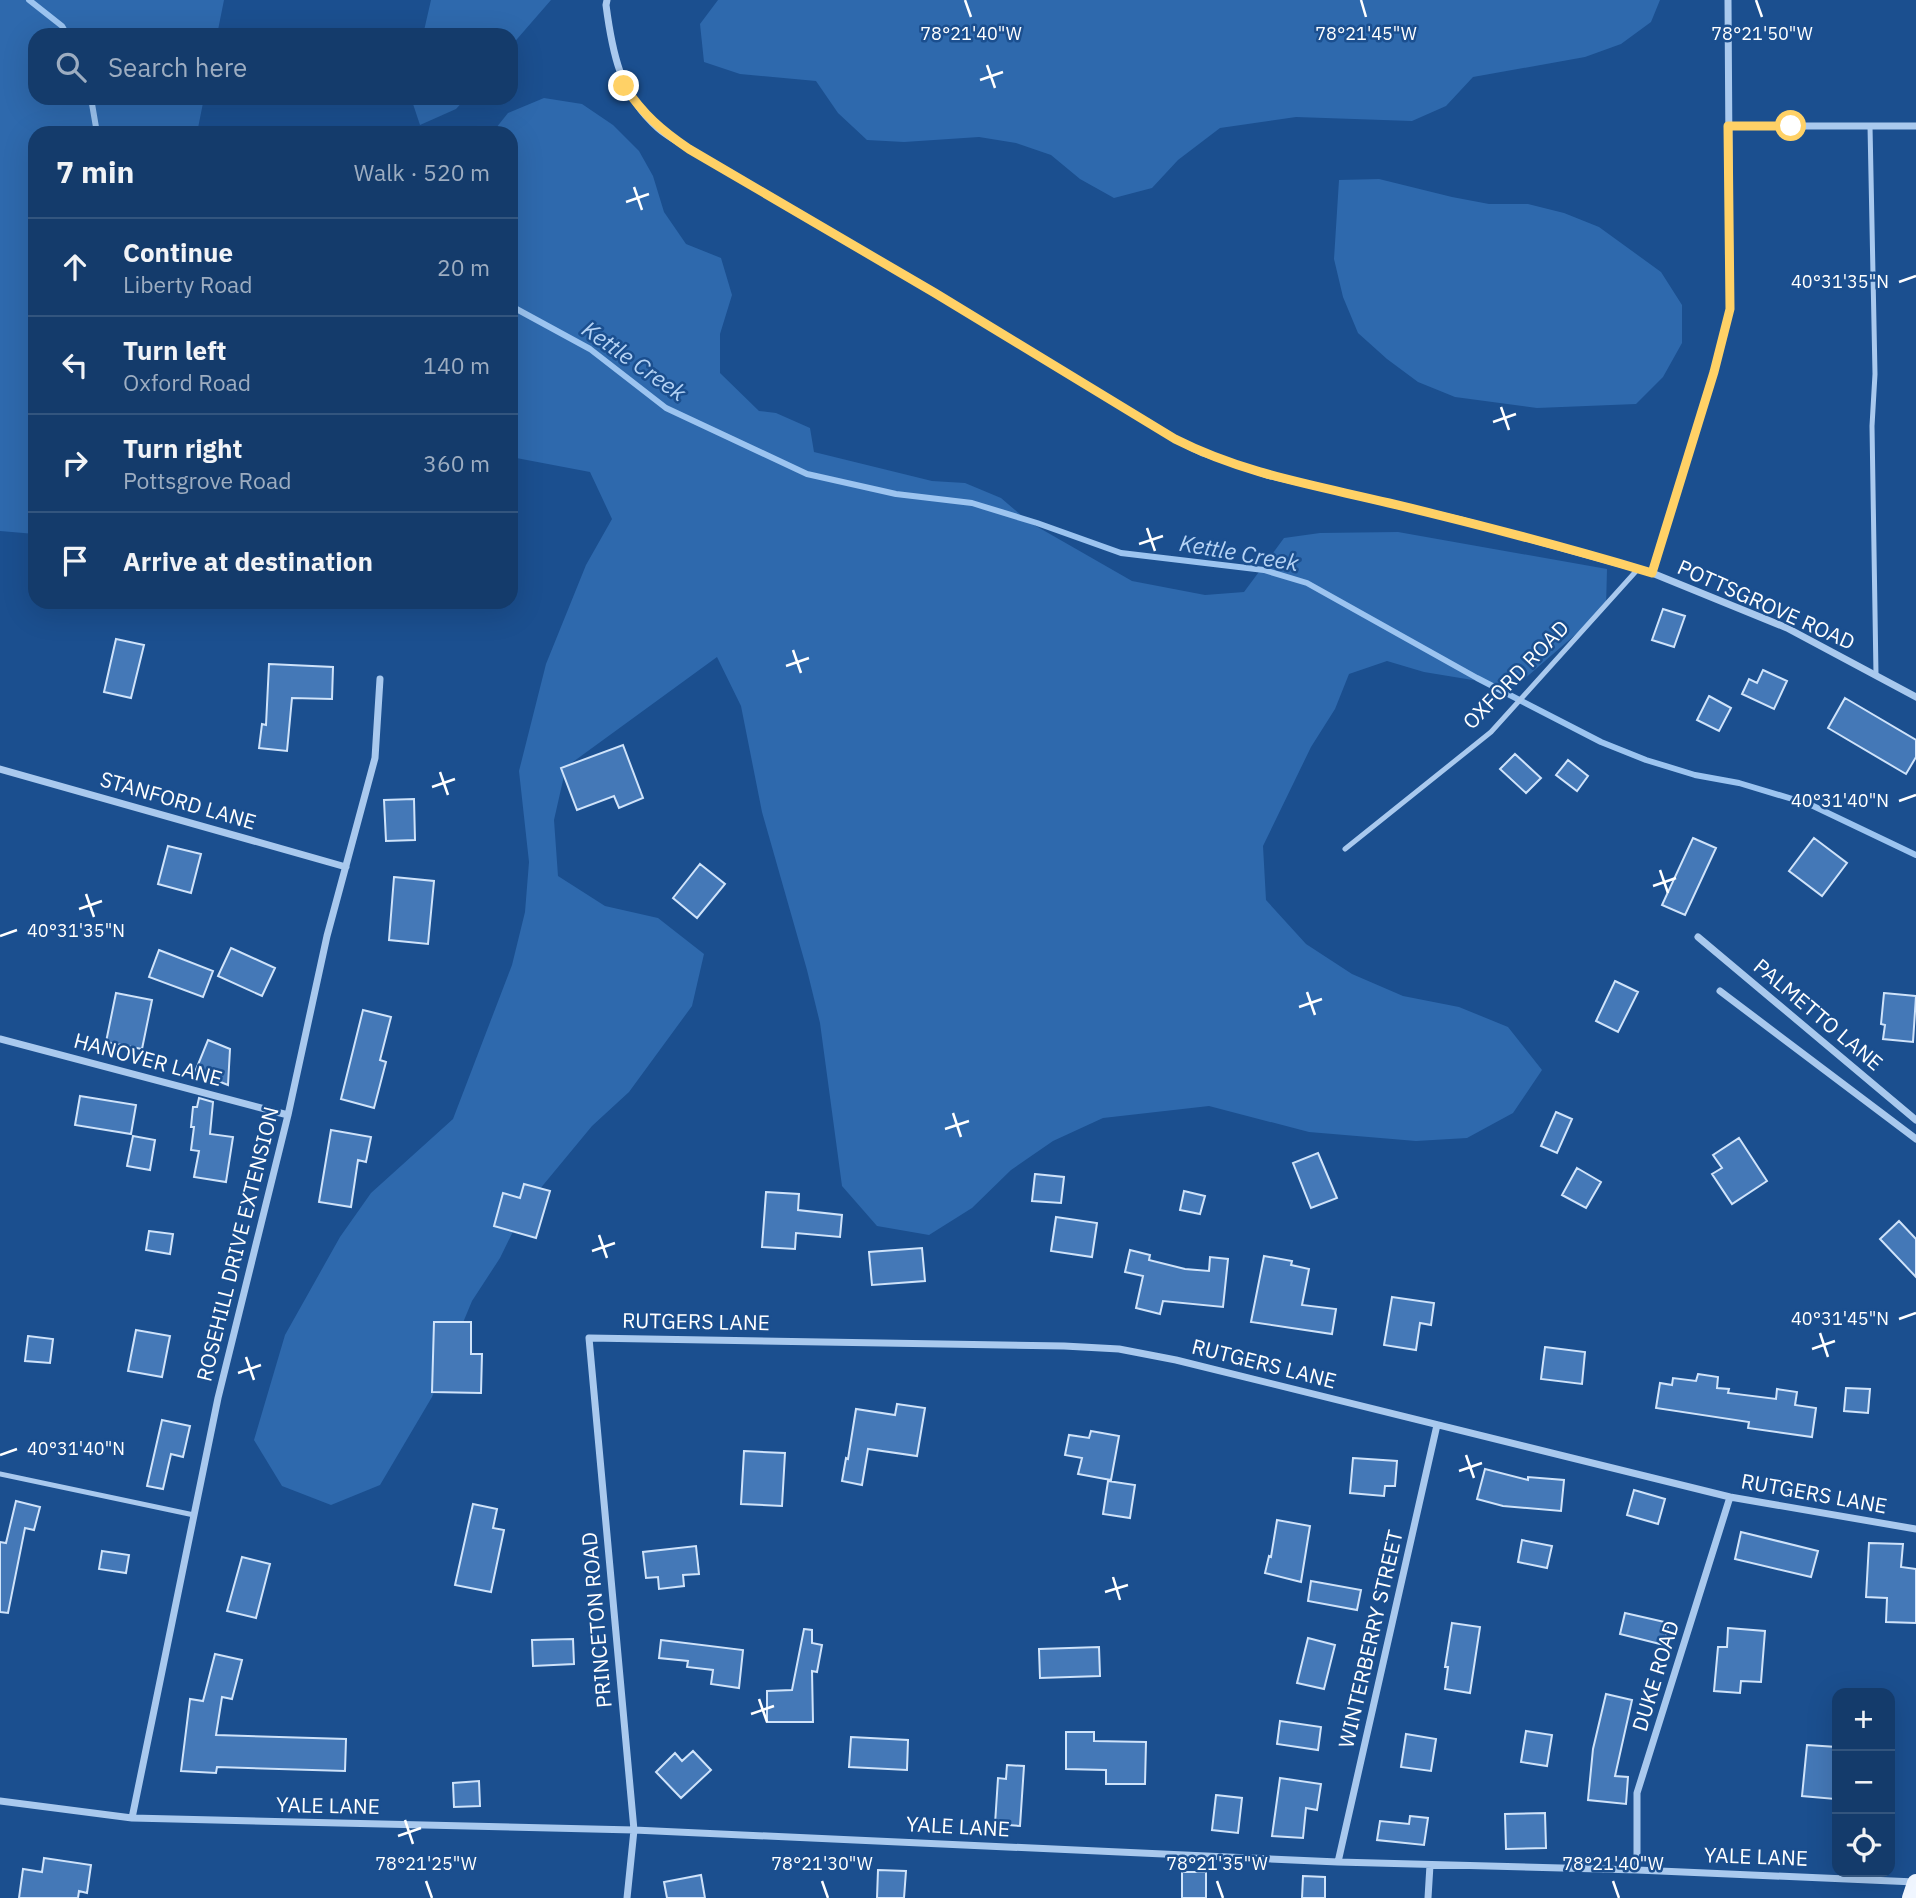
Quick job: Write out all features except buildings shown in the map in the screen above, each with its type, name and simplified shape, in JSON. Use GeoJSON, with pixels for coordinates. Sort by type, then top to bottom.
{"type":"FeatureCollection","features":[{"type":"Feature","properties":{"kind":"main road"},"geometry":{"type":"LineString","coordinates":[[1911,1898],[1916,1882]]}},
{"type":"Feature","properties":{"kind":"street","name":"POTTSGROVE ROAD"},"geometry":{"type":"LineString","coordinates":[[607,0],[612,51],[624,86],[657,128],[1175,439],[1223,461],[1267,475],[1465,520],[1652,573],[1787,628],[1916,696]]}},
{"type":"Feature","properties":{"kind":"street"},"geometry":{"type":"LineString","coordinates":[[1652,573],[1714,372],[1730,309],[1728,0]]}},
{"type":"Feature","properties":{"kind":"street"},"geometry":{"type":"LineString","coordinates":[[1728,126],[1916,126]]}},
{"type":"Feature","properties":{"kind":"street","name":"ROSEHILL DRIVE EXTENSION"},"geometry":{"type":"LineString","coordinates":[[132,1818],[218,1398],[288,1115],[327,936],[375,758],[380,679]]}},
{"type":"Feature","properties":{"kind":"street","name":"STANFORD LANE"},"geometry":{"type":"LineString","coordinates":[[0,769],[346,867]]}},
{"type":"Feature","properties":{"kind":"street","name":"PALMETTO LANE"},"geometry":{"type":"LineString","coordinates":[[1698,937],[1916,1120]]}},
{"type":"Feature","properties":{"kind":"street"},"geometry":{"type":"LineString","coordinates":[[1720,991],[1916,1139]]}},
{"type":"Feature","properties":{"kind":"street","name":"HANOVER LANE"},"geometry":{"type":"LineString","coordinates":[[0,1039],[288,1115]]}},
{"type":"Feature","properties":{"kind":"street","name":"RUTGERS LANE"},"geometry":{"type":"LineString","coordinates":[[589,1338],[1119,1349],[1175,1360],[1730,1497],[1916,1529]]}},
{"type":"Feature","properties":{"kind":"street","name":"PRINCETON ROAD"},"geometry":{"type":"LineString","coordinates":[[589,1338],[634,1830],[627,1898]]}},
{"type":"Feature","properties":{"kind":"street","name":"WINTERBERRY STREET"},"geometry":{"type":"LineString","coordinates":[[1338,1862],[1437,1425]]}},
{"type":"Feature","properties":{"kind":"street","name":"DUKE ROAD"},"geometry":{"type":"LineString","coordinates":[[1636,1870],[1637,1793],[1730,1497]]}},
{"type":"Feature","properties":{"kind":"street","name":"YALE LANE"},"geometry":{"type":"LineString","coordinates":[[0,1801],[132,1818],[634,1830],[1338,1862],[1636,1870],[1916,1882]]}},
{"type":"Feature","properties":{"kind":"street"},"geometry":{"type":"LineString","coordinates":[[1428,1898],[1430,1865]]}},
{"type":"Feature","properties":{"kind":"lane"},"geometry":{"type":"LineString","coordinates":[[1870,126],[1875,374],[1872,426],[1876,674]]}},
{"type":"Feature","properties":{"kind":"lane","name":"OXFORD ROAD"},"geometry":{"type":"LineString","coordinates":[[1345,849],[1490,732],[1638,569]]}},
{"type":"Feature","properties":{"kind":"lane"},"geometry":{"type":"LineString","coordinates":[[0,1474],[194,1516]]}},
{"type":"Feature","properties":{"kind":"shaded area"},"geometry":{"type":"Polygon","coordinates":[[[0,0],[224,0],[218,28],[28,28],[28,105],[203,105],[198,126],[28,126],[28,533],[0,531],[0,0]]]}},
{"type":"Feature","properties":{"kind":"shaded area"},"geometry":{"type":"Polygon","coordinates":[[[431,0],[551,0],[518,38],[518,28],[425,28],[431,0]]]}},
{"type":"Feature","properties":{"kind":"shaded area"},"geometry":{"type":"Polygon","coordinates":[[[718,0],[1660,0],[1651,22],[1621,44],[1585,57],[1473,77],[1446,106],[1412,121],[1296,117],[1220,128],[1178,160],[1152,188],[1114,198],[1080,179],[1051,155],[1016,143],[979,137],[904,142],[867,140],[838,113],[816,81],[740,74],[704,62],[700,24],[718,0]]]}},
{"type":"Feature","properties":{"kind":"shaded area"},"geometry":{"type":"Polygon","coordinates":[[[544,98],[582,104],[613,125],[639,151],[653,176],[664,212],[686,244],[721,258],[732,295],[720,334],[720,373],[759,411],[776,413],[810,428],[814,452],[932,481],[965,483],[1001,498],[1029,522],[1132,581],[1205,595],[1244,592],[1284,538],[1320,533],[1398,532],[1607,569],[1606,608],[1515,687],[1424,672],[1387,661],[1349,674],[1335,709],[1311,747],[1263,846],[1266,900],[1306,944],[1352,974],[1403,996],[1459,1007],[1508,1027],[1542,1070],[1513,1113],[1467,1138],[1416,1141],[1309,1132],[1209,1106],[1103,1118],[1053,1141],[1011,1170],[972,1208],[929,1235],[877,1226],[842,1186],[820,1023],[762,812],[741,706],[717,657],[566,767],[554,820],[558,876],[605,906],[658,918],[704,954],[692,1006],[629,1092],[592,1126],[525,1207],[500,1258],[472,1301],[432,1397],[380,1485],[331,1505],[282,1486],[254,1440],[285,1335],[340,1237],[371,1193],[453,1119],[512,965],[525,912],[529,862],[519,771],[546,664],[586,565],[612,519],[590,472],[518,458],[518,126],[498,126],[508,113],[544,98]]]}},
{"type":"Feature","properties":{"kind":"shaded area"},"geometry":{"type":"Polygon","coordinates":[[[413,105],[460,105],[456,109],[420,125],[413,105]]]}},
{"type":"Feature","properties":{"kind":"shaded area"},"geometry":{"type":"Polygon","coordinates":[[[1379,179],[1489,204],[1528,204],[1564,213],[1599,227],[1661,272],[1682,305],[1682,343],[1663,377],[1636,404],[1537,408],[1455,397],[1418,382],[1358,333],[1343,297],[1334,259],[1339,180],[1379,179]]]}},
{"type":"Feature","properties":{"kind":"waterway","name":"Kettle Creek"},"geometry":{"type":"LineString","coordinates":[[29,0],[63,28]]}},
{"type":"Feature","properties":{"kind":"waterway","name":"Kettle Creek"},"geometry":{"type":"LineString","coordinates":[[92,105],[96,126]]}},
{"type":"Feature","properties":{"kind":"waterway","name":"Kettle Creek"},"geometry":{"type":"LineString","coordinates":[[518,310],[590,349],[666,408],[807,474],[896,494],[972,503],[1121,553],[1264,570],[1307,583],[1477,678],[1601,742],[1695,775],[1739,783],[1809,804],[1916,855]]}},
{"type":"Feature","properties":{"kind":"route"},"geometry":{"type":"LineString","coordinates":[[624,86],[657,128],[689,149],[935,293],[1175,439],[1203,453],[1267,475],[1465,520],[1652,573],[1714,372],[1730,309],[1728,126],[1791,126]]}}]}
